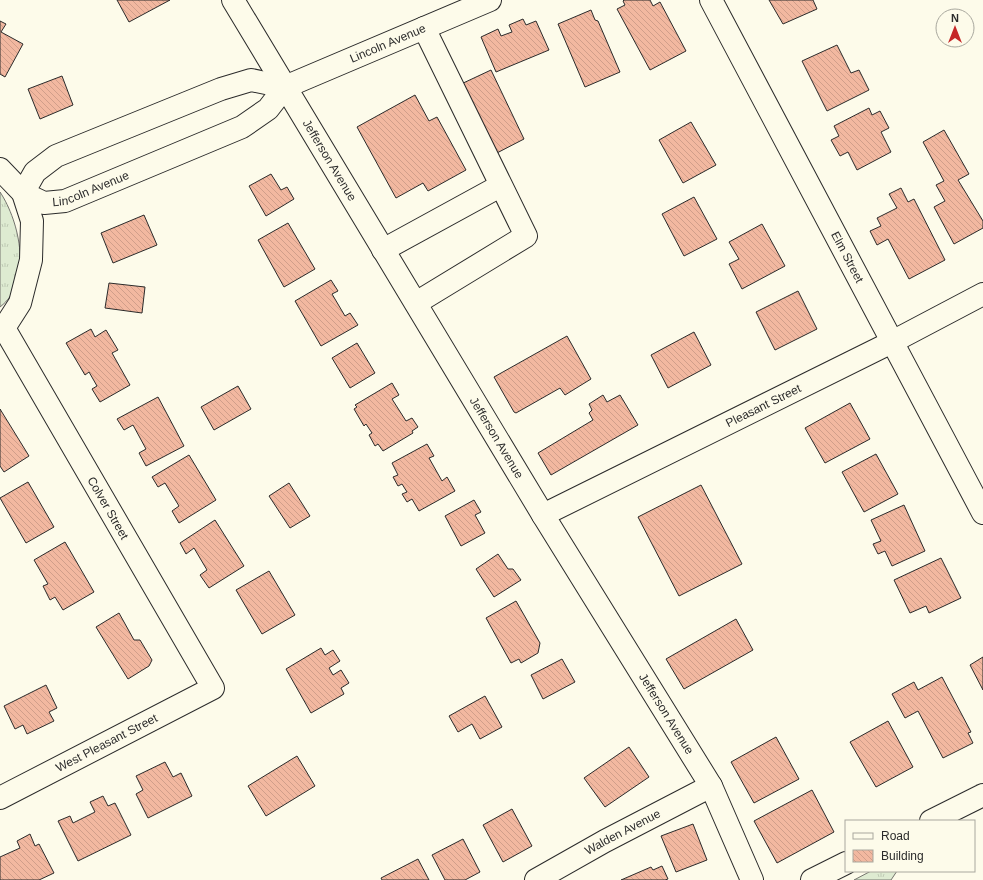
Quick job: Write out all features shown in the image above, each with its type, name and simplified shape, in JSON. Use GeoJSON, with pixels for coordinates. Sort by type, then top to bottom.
{"type":"FeatureCollection","features":[{"type":"Feature","properties":{"kind":"street","name":"Jefferson Avenue"},"geometry":{"type":"LineString","coordinates":[[233,0],[543,515],[711,786],[752,880]]}},
{"type":"Feature","properties":{"kind":"street","name":"Lincoln Avenue"},"geometry":{"type":"LineString","coordinates":[[23,194],[44,203],[65,201],[242,127],[268,109],[285,87],[490,0]]}},
{"type":"Feature","properties":{"kind":"street","name":"Elm Street"},"geometry":{"type":"LineString","coordinates":[[711,0],[983,513]]}},
{"type":"Feature","properties":{"kind":"street"},"geometry":{"type":"LineString","coordinates":[[416,304],[526,236],[500,186],[424,28]]}},
{"type":"Feature","properties":{"kind":"street"},"geometry":{"type":"LineString","coordinates":[[23,194],[35,172],[56,156],[221,88],[251,80],[285,87]]}},
{"type":"Feature","properties":{"kind":"street"},"geometry":{"type":"LineString","coordinates":[[0,169],[23,194],[32,221],[31,260],[20,303],[2,329]]}},
{"type":"Feature","properties":{"kind":"street"},"geometry":{"type":"LineString","coordinates":[[383,250],[500,186]]}},
{"type":"Feature","properties":{"kind":"street","name":"Pleasant Street"},"geometry":{"type":"LineString","coordinates":[[543,515],[892,342],[983,294]]}},
{"type":"Feature","properties":{"kind":"street","name":"Colver Street"},"geometry":{"type":"LineString","coordinates":[[2,329],[213,688]]}},
{"type":"Feature","properties":{"kind":"street","name":"West Pleasant Street"},"geometry":{"type":"LineString","coordinates":[[0,798],[213,688]]}},
{"type":"Feature","properties":{"kind":"street","name":"Walden Avenue"},"geometry":{"type":"LineString","coordinates":[[536,880],[605,841],[711,786]]}},
{"type":"Feature","properties":{"kind":"street"},"geometry":{"type":"LineString","coordinates":[[933,820],[983,795]]}},
{"type":"Feature","properties":{"kind":"street"},"geometry":{"type":"LineString","coordinates":[[812,880],[845,864]]}},
{"type":"Feature","properties":{"kind":"green space"},"geometry":{"type":"Polygon","coordinates":[[[0,192],[13,219],[20,251],[20,268],[17,283],[10,296],[0,307],[0,192]]]}},
{"type":"Feature","properties":{"kind":"green space"},"geometry":{"type":"Polygon","coordinates":[[[869,872],[896,872],[891,880],[854,880],[869,872]]]}},
{"type":"Feature","properties":{"kind":"building"},"geometry":{"type":"Polygon","coordinates":[[[117,0],[170,0],[129,22],[117,0]]]}},
{"type":"Feature","properties":{"kind":"building"},"geometry":{"type":"Polygon","coordinates":[[[624,0],[650,0],[653,6],[660,2],[686,51],[650,70],[617,9],[625,5],[624,0]]]}},
{"type":"Feature","properties":{"kind":"building"},"geometry":{"type":"Polygon","coordinates":[[[769,0],[813,0],[817,9],[783,24],[769,0]]]}},
{"type":"Feature","properties":{"kind":"building"},"geometry":{"type":"Polygon","coordinates":[[[591,10],[595,20],[598,21],[620,72],[585,87],[558,24],[591,10]]]}},
{"type":"Feature","properties":{"kind":"building"},"geometry":{"type":"Polygon","coordinates":[[[523,19],[526,25],[536,21],[549,50],[496,72],[481,37],[498,29],[501,36],[512,32],[509,25],[523,19]]]}},
{"type":"Feature","properties":{"kind":"building"},"geometry":{"type":"Polygon","coordinates":[[[0,21],[6,24],[1,32],[23,44],[5,77],[0,74],[0,21]]]}},
{"type":"Feature","properties":{"kind":"building"},"geometry":{"type":"Polygon","coordinates":[[[837,45],[851,73],[859,70],[869,90],[827,111],[802,61],[837,45]]]}},
{"type":"Feature","properties":{"kind":"building"},"geometry":{"type":"Polygon","coordinates":[[[491,70],[524,139],[493,155],[459,85],[491,70]]]}},
{"type":"Feature","properties":{"kind":"building"},"geometry":{"type":"Polygon","coordinates":[[[62,76],[73,105],[40,119],[28,89],[62,76]]]}},
{"type":"Feature","properties":{"kind":"building"},"geometry":{"type":"Polygon","coordinates":[[[415,95],[429,121],[437,117],[466,170],[428,191],[423,183],[396,198],[357,127],[415,95]]]}},
{"type":"Feature","properties":{"kind":"building"},"geometry":{"type":"Polygon","coordinates":[[[869,108],[872,115],[880,111],[889,128],[881,132],[891,152],[857,170],[848,152],[840,156],[831,140],[839,136],[834,126],[869,108]]]}},
{"type":"Feature","properties":{"kind":"building"},"geometry":{"type":"Polygon","coordinates":[[[691,122],[716,165],[683,183],[659,140],[691,122]]]}},
{"type":"Feature","properties":{"kind":"building"},"geometry":{"type":"Polygon","coordinates":[[[944,130],[969,174],[958,180],[983,221],[983,228],[954,244],[934,207],[945,201],[936,185],[944,181],[923,142],[944,130]]]}},
{"type":"Feature","properties":{"kind":"building"},"geometry":{"type":"Polygon","coordinates":[[[271,174],[281,190],[287,187],[294,199],[266,216],[249,186],[271,174]]]}},
{"type":"Feature","properties":{"kind":"building"},"geometry":{"type":"Polygon","coordinates":[[[901,188],[908,202],[914,199],[945,260],[909,279],[888,239],[877,245],[870,231],[881,226],[877,218],[897,208],[889,194],[901,188]]]}},
{"type":"Feature","properties":{"kind":"building"},"geometry":{"type":"Polygon","coordinates":[[[694,197],[717,239],[684,256],[662,214],[694,197]]]}},
{"type":"Feature","properties":{"kind":"building"},"geometry":{"type":"Polygon","coordinates":[[[144,215],[157,245],[113,263],[101,233],[144,215]]]}},
{"type":"Feature","properties":{"kind":"building"},"geometry":{"type":"Polygon","coordinates":[[[288,223],[315,269],[284,287],[258,240],[288,223]]]}},
{"type":"Feature","properties":{"kind":"building"},"geometry":{"type":"Polygon","coordinates":[[[762,224],[785,266],[742,289],[729,264],[739,259],[729,242],[762,224]]]}},
{"type":"Feature","properties":{"kind":"building"},"geometry":{"type":"Polygon","coordinates":[[[331,280],[338,291],[332,294],[345,316],[350,313],[358,325],[321,346],[295,301],[331,280]]]}},
{"type":"Feature","properties":{"kind":"building"},"geometry":{"type":"Polygon","coordinates":[[[109,283],[145,287],[142,313],[105,308],[109,283]]]}},
{"type":"Feature","properties":{"kind":"building"},"geometry":{"type":"Polygon","coordinates":[[[798,291],[817,329],[775,350],[756,312],[798,291]]]}},
{"type":"Feature","properties":{"kind":"building"},"geometry":{"type":"Polygon","coordinates":[[[91,329],[95,337],[106,330],[118,350],[112,353],[130,385],[100,402],[92,389],[97,386],[89,372],[85,375],[66,343],[91,329]]]}},
{"type":"Feature","properties":{"kind":"building"},"geometry":{"type":"Polygon","coordinates":[[[694,332],[711,365],[668,388],[651,355],[694,332]]]}},
{"type":"Feature","properties":{"kind":"building"},"geometry":{"type":"Polygon","coordinates":[[[567,336],[591,379],[565,395],[560,388],[516,413],[514,412],[494,377],[567,336]]]}},
{"type":"Feature","properties":{"kind":"building"},"geometry":{"type":"Polygon","coordinates":[[[357,343],[375,373],[350,388],[332,358],[357,343]]]}},
{"type":"Feature","properties":{"kind":"building"},"geometry":{"type":"Polygon","coordinates":[[[392,383],[399,395],[392,399],[406,421],[412,418],[418,427],[412,431],[413,433],[383,451],[378,444],[375,446],[369,435],[372,433],[366,424],[364,426],[354,409],[357,407],[355,405],[392,383]]]}},
{"type":"Feature","properties":{"kind":"building"},"geometry":{"type":"Polygon","coordinates":[[[238,386],[251,409],[214,430],[201,407],[238,386]]]}},
{"type":"Feature","properties":{"kind":"building"},"geometry":{"type":"Polygon","coordinates":[[[603,395],[607,402],[620,395],[638,425],[551,475],[538,453],[593,420],[589,413],[592,410],[589,404],[603,395]]]}},
{"type":"Feature","properties":{"kind":"building"},"geometry":{"type":"Polygon","coordinates":[[[158,397],[184,446],[146,466],[139,453],[146,449],[133,425],[124,430],[117,419],[158,397]]]}},
{"type":"Feature","properties":{"kind":"building"},"geometry":{"type":"Polygon","coordinates":[[[850,403],[870,439],[825,463],[805,428],[850,403]]]}},
{"type":"Feature","properties":{"kind":"building"},"geometry":{"type":"Polygon","coordinates":[[[0,409],[29,456],[4,472],[0,466],[0,409]]]}},
{"type":"Feature","properties":{"kind":"building"},"geometry":{"type":"Polygon","coordinates":[[[427,444],[434,456],[429,458],[442,481],[447,477],[455,491],[419,511],[412,499],[407,502],[402,494],[407,492],[402,484],[398,486],[393,477],[398,475],[392,463],[427,444]]]}},
{"type":"Feature","properties":{"kind":"building"},"geometry":{"type":"Polygon","coordinates":[[[876,454],[898,494],[864,512],[842,472],[876,454]]]}},
{"type":"Feature","properties":{"kind":"building"},"geometry":{"type":"Polygon","coordinates":[[[189,455],[216,500],[179,523],[172,511],[179,506],[165,483],[158,487],[152,477],[189,455]]]}},
{"type":"Feature","properties":{"kind":"building"},"geometry":{"type":"Polygon","coordinates":[[[28,482],[54,527],[26,543],[0,498],[28,482]]]}},
{"type":"Feature","properties":{"kind":"building"},"geometry":{"type":"Polygon","coordinates":[[[289,483],[310,516],[290,528],[269,496],[289,483]]]}},
{"type":"Feature","properties":{"kind":"building"},"geometry":{"type":"Polygon","coordinates":[[[701,485],[742,564],[679,596],[638,517],[701,485]]]}},
{"type":"Feature","properties":{"kind":"building"},"geometry":{"type":"Polygon","coordinates":[[[474,500],[481,512],[475,515],[485,533],[461,546],[445,516],[474,500]]]}},
{"type":"Feature","properties":{"kind":"building"},"geometry":{"type":"Polygon","coordinates":[[[904,505],[925,551],[892,566],[885,551],[878,554],[873,544],[881,541],[871,520],[904,505]]]}},
{"type":"Feature","properties":{"kind":"building"},"geometry":{"type":"Polygon","coordinates":[[[215,520],[244,566],[209,588],[200,575],[207,570],[194,548],[186,554],[180,543],[215,520]]]}},
{"type":"Feature","properties":{"kind":"building"},"geometry":{"type":"Polygon","coordinates":[[[65,542],[94,592],[63,610],[55,597],[50,600],[43,586],[48,584],[34,560],[65,542]]]}},
{"type":"Feature","properties":{"kind":"building"},"geometry":{"type":"Polygon","coordinates":[[[498,554],[508,569],[513,569],[521,580],[494,597],[476,569],[498,554]]]}},
{"type":"Feature","properties":{"kind":"building"},"geometry":{"type":"Polygon","coordinates":[[[941,558],[961,598],[929,613],[926,606],[910,613],[894,580],[941,558]]]}},
{"type":"Feature","properties":{"kind":"building"},"geometry":{"type":"Polygon","coordinates":[[[269,571],[295,615],[262,634],[236,590],[269,571]]]}},
{"type":"Feature","properties":{"kind":"building"},"geometry":{"type":"Polygon","coordinates":[[[516,601],[540,643],[538,653],[521,663],[519,659],[511,663],[486,618],[516,601]]]}},
{"type":"Feature","properties":{"kind":"building"},"geometry":{"type":"Polygon","coordinates":[[[119,613],[134,640],[140,640],[152,660],[149,666],[128,679],[96,627],[119,613]]]}},
{"type":"Feature","properties":{"kind":"building"},"geometry":{"type":"Polygon","coordinates":[[[736,619],[753,650],[684,689],[666,659],[736,619]]]}},
{"type":"Feature","properties":{"kind":"building"},"geometry":{"type":"Polygon","coordinates":[[[321,648],[325,655],[333,650],[340,661],[329,668],[333,675],[341,670],[349,683],[341,688],[344,694],[311,713],[286,669],[321,648]]]}},
{"type":"Feature","properties":{"kind":"building"},"geometry":{"type":"Polygon","coordinates":[[[983,657],[983,690],[970,665],[983,657]]]}},
{"type":"Feature","properties":{"kind":"building"},"geometry":{"type":"Polygon","coordinates":[[[562,659],[575,682],[543,699],[531,675],[562,659]]]}},
{"type":"Feature","properties":{"kind":"building"},"geometry":{"type":"Polygon","coordinates":[[[942,677],[971,732],[968,733],[973,743],[943,758],[918,711],[905,718],[892,694],[914,682],[918,690],[942,677]]]}},
{"type":"Feature","properties":{"kind":"building"},"geometry":{"type":"Polygon","coordinates":[[[46,685],[57,708],[49,712],[54,721],[27,734],[23,725],[15,729],[4,706],[46,685]]]}},
{"type":"Feature","properties":{"kind":"building"},"geometry":{"type":"Polygon","coordinates":[[[485,696],[502,727],[480,739],[472,724],[458,732],[449,716],[485,696]]]}},
{"type":"Feature","properties":{"kind":"building"},"geometry":{"type":"Polygon","coordinates":[[[888,721],[913,767],[876,787],[850,742],[888,721]]]}},
{"type":"Feature","properties":{"kind":"building"},"geometry":{"type":"Polygon","coordinates":[[[776,737],[799,779],[754,803],[731,762],[776,737]]]}},
{"type":"Feature","properties":{"kind":"building"},"geometry":{"type":"Polygon","coordinates":[[[629,747],[649,777],[605,807],[584,778],[629,747]]]}},
{"type":"Feature","properties":{"kind":"building"},"geometry":{"type":"Polygon","coordinates":[[[297,756],[315,786],[266,816],[248,786],[297,756]]]}},
{"type":"Feature","properties":{"kind":"building"},"geometry":{"type":"Polygon","coordinates":[[[165,762],[173,777],[181,773],[192,796],[148,818],[136,794],[143,790],[136,776],[165,762]]]}},
{"type":"Feature","properties":{"kind":"building"},"geometry":{"type":"Polygon","coordinates":[[[812,790],[834,832],[777,863],[754,821],[812,790]]]}},
{"type":"Feature","properties":{"kind":"building"},"geometry":{"type":"Polygon","coordinates":[[[103,796],[108,806],[115,803],[131,835],[78,861],[58,821],[70,816],[73,823],[95,812],[90,802],[103,796]]]}},
{"type":"Feature","properties":{"kind":"building"},"geometry":{"type":"Polygon","coordinates":[[[512,809],[532,846],[503,862],[483,825],[512,809]]]}},
{"type":"Feature","properties":{"kind":"building"},"geometry":{"type":"Polygon","coordinates":[[[693,824],[707,860],[676,872],[661,836],[693,824]]]}},
{"type":"Feature","properties":{"kind":"building"},"geometry":{"type":"Polygon","coordinates":[[[30,834],[35,846],[39,844],[54,873],[39,880],[0,880],[0,857],[20,848],[17,841],[30,834]]]}},
{"type":"Feature","properties":{"kind":"building"},"geometry":{"type":"Polygon","coordinates":[[[463,839],[480,872],[465,880],[445,880],[432,855],[463,839]]]}},
{"type":"Feature","properties":{"kind":"building"},"geometry":{"type":"Polygon","coordinates":[[[418,859],[429,880],[382,880],[381,878],[418,859]]]}},
{"type":"Feature","properties":{"kind":"building"},"geometry":{"type":"Polygon","coordinates":[[[662,866],[668,879],[621,880],[651,867],[653,870],[662,866]]]}}]}
